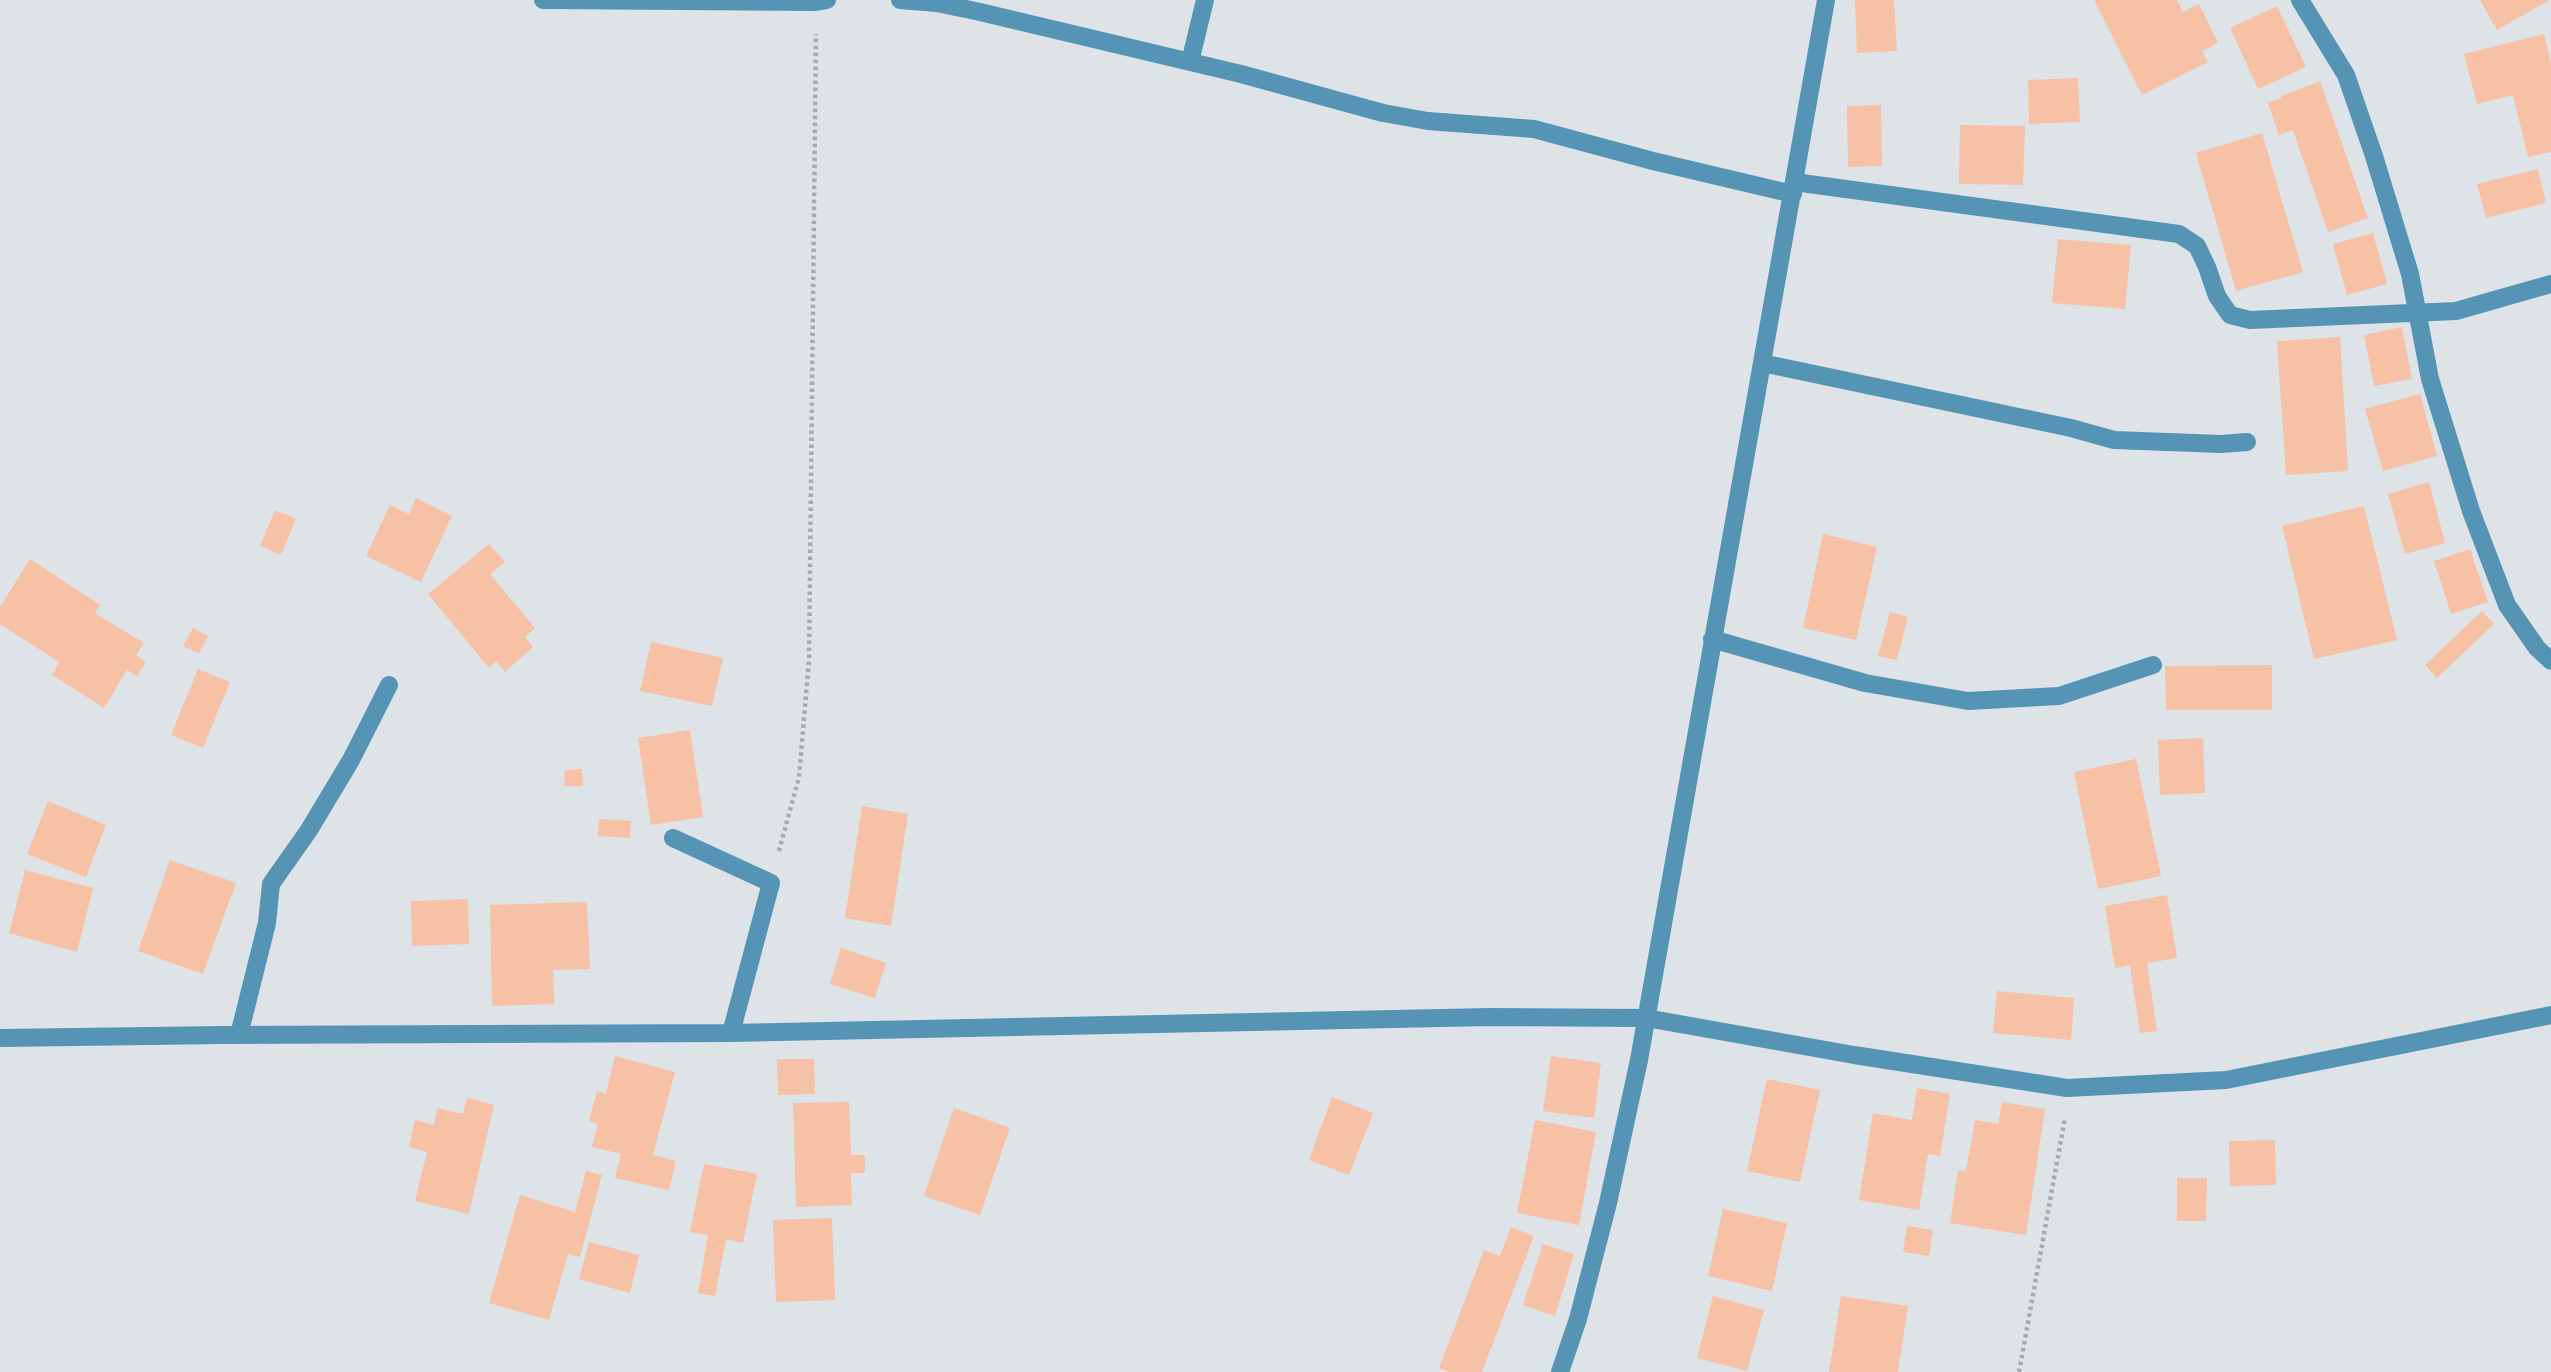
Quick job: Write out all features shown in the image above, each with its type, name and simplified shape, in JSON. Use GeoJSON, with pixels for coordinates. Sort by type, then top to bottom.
{"type":"FeatureCollection","features":[{"type":"Feature","properties":{"kind":"street"},"geometry":{"type":"LineString","coordinates":[[543,0],[822,1]]}},
{"type":"Feature","properties":{"kind":"street"},"geometry":{"type":"LineString","coordinates":[[900,0],[937,3],[980,12],[1190,62],[1383,113],[1428,121],[1534,129],[1653,161],[1793,188],[2179,234],[2197,246],[2217,296],[2230,315],[2250,320],[2456,311],[2551,284]]}},
{"type":"Feature","properties":{"kind":"street"},"geometry":{"type":"LineString","coordinates":[[1190,62],[1205,0]]}},
{"type":"Feature","properties":{"kind":"street"},"geometry":{"type":"LineString","coordinates":[[1560,1372],[1578,1319],[1608,1203],[1646,1017],[1826,0]]}},
{"type":"Feature","properties":{"kind":"street"},"geometry":{"type":"LineString","coordinates":[[2300,0],[2346,75],[2374,156],[2410,274],[2430,379],[2470,511],[2507,605],[2538,648],[2551,660]]}},
{"type":"Feature","properties":{"kind":"street"},"geometry":{"type":"LineString","coordinates":[[1762,363],[2071,428],[2114,440],[2221,444],[2247,442]]}},
{"type":"Feature","properties":{"kind":"street"},"geometry":{"type":"LineString","coordinates":[[1712,639],[1865,683],[1968,701],[2059,696],[2153,665]]}},
{"type":"Feature","properties":{"kind":"street"},"geometry":{"type":"LineString","coordinates":[[239,1035],[267,923],[271,884],[309,830],[351,760],[389,685]]}},
{"type":"Feature","properties":{"kind":"street"},"geometry":{"type":"LineString","coordinates":[[673,838],[771,883],[731,1033]]}},
{"type":"Feature","properties":{"kind":"street"},"geometry":{"type":"LineString","coordinates":[[0,1038],[731,1033],[1489,1017],[1646,1017],[1854,1055],[2067,1088],[2226,1080],[2551,1015]]}},
{"type":"Feature","properties":{"kind":"path"},"geometry":{"type":"LineString","coordinates":[[771,883],[800,777],[809,660],[822,1]]}},
{"type":"Feature","properties":{"kind":"path"},"geometry":{"type":"LineString","coordinates":[[2019,1372],[2066,1112],[2067,1088]]}},
{"type":"Feature","properties":{"kind":"building"},"geometry":{"type":"Polygon","coordinates":[[[1855,0],[1894,0],[1897,51],[1857,53],[1855,0]]]}},
{"type":"Feature","properties":{"kind":"building"},"geometry":{"type":"Polygon","coordinates":[[[2094,0],[2177,0],[2183,12],[2199,4],[2218,43],[2202,51],[2208,62],[2142,95],[2094,0]]]}},
{"type":"Feature","properties":{"kind":"building"},"geometry":{"type":"Polygon","coordinates":[[[2480,0],[2550,0],[2497,30],[2480,0]]]}},
{"type":"Feature","properties":{"kind":"building"},"geometry":{"type":"Polygon","coordinates":[[[2277,6],[2306,67],[2258,89],[2230,28],[2277,6]]]}},
{"type":"Feature","properties":{"kind":"building"},"geometry":{"type":"Polygon","coordinates":[[[2544,34],[2551,63],[2551,152],[2528,157],[2513,95],[2477,104],[2464,54],[2544,34]]]}},
{"type":"Feature","properties":{"kind":"building"},"geometry":{"type":"Polygon","coordinates":[[[2078,78],[2080,122],[2029,124],[2028,80],[2078,78]]]}},
{"type":"Feature","properties":{"kind":"building"},"geometry":{"type":"Polygon","coordinates":[[[2320,81],[2368,218],[2328,232],[2293,130],[2279,135],[2268,103],[2320,81]]]}},
{"type":"Feature","properties":{"kind":"building"},"geometry":{"type":"Polygon","coordinates":[[[1881,105],[1882,166],[1848,167],[1847,106],[1881,105]]]}},
{"type":"Feature","properties":{"kind":"building"},"geometry":{"type":"Polygon","coordinates":[[[1960,125],[2025,126],[2023,185],[1959,184],[1960,125]]]}},
{"type":"Feature","properties":{"kind":"building"},"geometry":{"type":"Polygon","coordinates":[[[2262,133],[2303,272],[2236,291],[2196,153],[2262,133]]]}},
{"type":"Feature","properties":{"kind":"building"},"geometry":{"type":"Polygon","coordinates":[[[2538,169],[2546,203],[2486,218],[2477,184],[2538,169]]]}},
{"type":"Feature","properties":{"kind":"building"},"geometry":{"type":"Polygon","coordinates":[[[2373,233],[2387,284],[2347,295],[2333,244],[2373,233]]]}},
{"type":"Feature","properties":{"kind":"building"},"geometry":{"type":"Polygon","coordinates":[[[2058,239],[2131,245],[2125,309],[2052,303],[2058,239]]]}},
{"type":"Feature","properties":{"kind":"building"},"geometry":{"type":"Polygon","coordinates":[[[2402,327],[2412,379],[2374,386],[2364,335],[2402,327]]]}},
{"type":"Feature","properties":{"kind":"building"},"geometry":{"type":"Polygon","coordinates":[[[2340,337],[2348,471],[2286,475],[2277,341],[2340,337]]]}},
{"type":"Feature","properties":{"kind":"building"},"geometry":{"type":"Polygon","coordinates":[[[2420,394],[2437,456],[2383,471],[2365,409],[2420,394]]]}},
{"type":"Feature","properties":{"kind":"building"},"geometry":{"type":"Polygon","coordinates":[[[2429,482],[2445,543],[2405,554],[2388,494],[2429,482]]]}},
{"type":"Feature","properties":{"kind":"building"},"geometry":{"type":"Polygon","coordinates":[[[416,498],[452,516],[421,582],[366,556],[390,505],[409,514],[416,498]]]}},
{"type":"Feature","properties":{"kind":"building"},"geometry":{"type":"Polygon","coordinates":[[[2364,506],[2397,640],[2314,659],[2282,526],[2364,506]]]}},
{"type":"Feature","properties":{"kind":"building"},"geometry":{"type":"Polygon","coordinates":[[[275,510],[296,519],[281,555],[260,546],[275,510]]]}},
{"type":"Feature","properties":{"kind":"building"},"geometry":{"type":"Polygon","coordinates":[[[1823,534],[1877,547],[1856,640],[1803,628],[1823,534]]]}},
{"type":"Feature","properties":{"kind":"building"},"geometry":{"type":"Polygon","coordinates":[[[489,544],[505,562],[490,574],[535,628],[525,637],[533,647],[505,672],[496,661],[489,668],[428,594],[489,544]]]}},
{"type":"Feature","properties":{"kind":"building"},"geometry":{"type":"Polygon","coordinates":[[[2470,549],[2488,602],[2451,614],[2434,561],[2470,549]]]}},
{"type":"Feature","properties":{"kind":"building"},"geometry":{"type":"Polygon","coordinates":[[[30,559],[100,605],[95,613],[144,643],[136,655],[146,662],[137,676],[127,670],[104,708],[52,675],[59,662],[0,624],[0,607],[30,559]]]}},
{"type":"Feature","properties":{"kind":"building"},"geometry":{"type":"Polygon","coordinates":[[[2482,611],[2494,624],[2437,678],[2425,665],[2482,611]]]}},
{"type":"Feature","properties":{"kind":"building"},"geometry":{"type":"Polygon","coordinates":[[[1890,612],[1908,617],[1897,660],[1878,656],[1890,612]]]}},
{"type":"Feature","properties":{"kind":"building"},"geometry":{"type":"Polygon","coordinates":[[[193,628],[208,636],[199,654],[183,646],[193,628]]]}},
{"type":"Feature","properties":{"kind":"building"},"geometry":{"type":"Polygon","coordinates":[[[651,642],[723,658],[712,706],[640,691],[651,642]]]}},
{"type":"Feature","properties":{"kind":"building"},"geometry":{"type":"Polygon","coordinates":[[[2272,665],[2272,710],[2166,710],[2165,666],[2272,665]]]}},
{"type":"Feature","properties":{"kind":"building"},"geometry":{"type":"Polygon","coordinates":[[[198,669],[230,682],[203,748],[171,735],[198,669]]]}},
{"type":"Feature","properties":{"kind":"building"},"geometry":{"type":"Polygon","coordinates":[[[690,730],[703,817],[651,825],[638,738],[690,730]]]}},
{"type":"Feature","properties":{"kind":"building"},"geometry":{"type":"Polygon","coordinates":[[[2203,738],[2205,793],[2160,795],[2158,740],[2203,738]]]}},
{"type":"Feature","properties":{"kind":"building"},"geometry":{"type":"Polygon","coordinates":[[[2136,759],[2161,876],[2098,889],[2074,772],[2136,759]]]}},
{"type":"Feature","properties":{"kind":"building"},"geometry":{"type":"Polygon","coordinates":[[[582,769],[583,786],[564,786],[565,770],[582,769]]]}},
{"type":"Feature","properties":{"kind":"building"},"geometry":{"type":"Polygon","coordinates":[[[48,801],[106,825],[86,877],[27,854],[48,801]]]}},
{"type":"Feature","properties":{"kind":"building"},"geometry":{"type":"Polygon","coordinates":[[[862,806],[908,814],[891,926],[845,918],[862,806]]]}},
{"type":"Feature","properties":{"kind":"building"},"geometry":{"type":"Polygon","coordinates":[[[599,819],[631,821],[630,838],[598,836],[599,819]]]}},
{"type":"Feature","properties":{"kind":"building"},"geometry":{"type":"Polygon","coordinates":[[[170,860],[236,883],[203,974],[138,951],[170,860]]]}},
{"type":"Feature","properties":{"kind":"building"},"geometry":{"type":"Polygon","coordinates":[[[25,870],[93,888],[77,952],[9,933],[25,870]]]}},
{"type":"Feature","properties":{"kind":"building"},"geometry":{"type":"Polygon","coordinates":[[[2167,895],[2177,958],[2147,963],[2157,1031],[2140,1033],[2130,965],[2115,968],[2105,906],[2167,895]]]}},
{"type":"Feature","properties":{"kind":"building"},"geometry":{"type":"Polygon","coordinates":[[[468,899],[469,944],[412,946],[411,901],[468,899]]]}},
{"type":"Feature","properties":{"kind":"building"},"geometry":{"type":"Polygon","coordinates":[[[587,902],[590,969],[553,970],[554,1004],[492,1006],[490,905],[587,902]]]}},
{"type":"Feature","properties":{"kind":"building"},"geometry":{"type":"Polygon","coordinates":[[[841,948],[886,963],[875,998],[830,984],[841,948]]]}},
{"type":"Feature","properties":{"kind":"building"},"geometry":{"type":"Polygon","coordinates":[[[1997,991],[2074,998],[2071,1040],[1993,1033],[1997,991]]]}},
{"type":"Feature","properties":{"kind":"building"},"geometry":{"type":"Polygon","coordinates":[[[615,1056],[675,1072],[653,1155],[676,1161],[669,1190],[615,1178],[621,1154],[592,1147],[598,1124],[589,1121],[597,1091],[606,1094],[615,1056]]]}},
{"type":"Feature","properties":{"kind":"building"},"geometry":{"type":"Polygon","coordinates":[[[1551,1056],[1601,1063],[1594,1118],[1543,1111],[1551,1056]]]}},
{"type":"Feature","properties":{"kind":"building"},"geometry":{"type":"Polygon","coordinates":[[[777,1059],[814,1059],[815,1094],[778,1095],[777,1059]]]}},
{"type":"Feature","properties":{"kind":"building"},"geometry":{"type":"Polygon","coordinates":[[[1767,1079],[1820,1090],[1800,1182],[1747,1171],[1767,1079]]]}},
{"type":"Feature","properties":{"kind":"building"},"geometry":{"type":"Polygon","coordinates":[[[1917,1088],[1950,1094],[1940,1156],[1928,1154],[1919,1210],[1859,1200],[1873,1113],[1912,1120],[1917,1088]]]}},
{"type":"Feature","properties":{"kind":"building"},"geometry":{"type":"Polygon","coordinates":[[[1332,1097],[1373,1113],[1349,1175],[1309,1160],[1332,1097]]]}},
{"type":"Feature","properties":{"kind":"building"},"geometry":{"type":"Polygon","coordinates":[[[467,1098],[494,1105],[469,1214],[415,1201],[427,1152],[409,1147],[415,1120],[434,1125],[437,1108],[463,1114],[467,1098]]]}},
{"type":"Feature","properties":{"kind":"building"},"geometry":{"type":"Polygon","coordinates":[[[849,1102],[851,1155],[865,1155],[865,1173],[851,1173],[852,1205],[796,1207],[793,1103],[849,1102]]]}},
{"type":"Feature","properties":{"kind":"building"},"geometry":{"type":"Polygon","coordinates":[[[2002,1102],[2045,1109],[2026,1235],[1950,1223],[1958,1170],[1966,1171],[1975,1120],[1998,1124],[2002,1102]]]}},
{"type":"Feature","properties":{"kind":"building"},"geometry":{"type":"Polygon","coordinates":[[[954,1108],[1010,1128],[980,1215],[924,1196],[954,1108]]]}},
{"type":"Feature","properties":{"kind":"building"},"geometry":{"type":"Polygon","coordinates":[[[1535,1120],[1596,1132],[1579,1225],[1517,1213],[1535,1120]]]}},
{"type":"Feature","properties":{"kind":"building"},"geometry":{"type":"Polygon","coordinates":[[[2275,1140],[2276,1185],[2230,1186],[2229,1141],[2275,1140]]]}},
{"type":"Feature","properties":{"kind":"building"},"geometry":{"type":"Polygon","coordinates":[[[704,1164],[757,1174],[743,1243],[726,1239],[715,1296],[698,1293],[708,1235],[690,1232],[704,1164]]]}},
{"type":"Feature","properties":{"kind":"building"},"geometry":{"type":"Polygon","coordinates":[[[586,1171],[602,1175],[580,1257],[568,1254],[549,1320],[489,1303],[520,1195],[575,1212],[586,1171]]]}},
{"type":"Feature","properties":{"kind":"building"},"geometry":{"type":"Polygon","coordinates":[[[2177,1178],[2207,1178],[2206,1221],[2177,1221],[2177,1178]]]}},
{"type":"Feature","properties":{"kind":"building"},"geometry":{"type":"Polygon","coordinates":[[[1723,1209],[1787,1223],[1772,1291],[1708,1276],[1723,1209]]]}},
{"type":"Feature","properties":{"kind":"building"},"geometry":{"type":"Polygon","coordinates":[[[832,1218],[835,1300],[776,1302],[773,1220],[832,1218]]]}},
{"type":"Feature","properties":{"kind":"building"},"geometry":{"type":"Polygon","coordinates":[[[1907,1226],[1933,1230],[1929,1256],[1903,1252],[1907,1226]]]}},
{"type":"Feature","properties":{"kind":"building"},"geometry":{"type":"Polygon","coordinates":[[[1511,1227],[1534,1236],[1482,1372],[1449,1372],[1439,1368],[1484,1250],[1500,1256],[1511,1227]]]}},
{"type":"Feature","properties":{"kind":"building"},"geometry":{"type":"Polygon","coordinates":[[[589,1242],[639,1255],[630,1293],[579,1279],[589,1242]]]}},
{"type":"Feature","properties":{"kind":"building"},"geometry":{"type":"Polygon","coordinates":[[[1543,1244],[1574,1254],[1555,1316],[1523,1305],[1543,1244]]]}},
{"type":"Feature","properties":{"kind":"building"},"geometry":{"type":"Polygon","coordinates":[[[1713,1296],[1764,1310],[1747,1371],[1697,1358],[1713,1296]]]}},
{"type":"Feature","properties":{"kind":"building"},"geometry":{"type":"Polygon","coordinates":[[[1841,1296],[1908,1306],[1898,1372],[1829,1372],[1841,1296]]]}}]}
